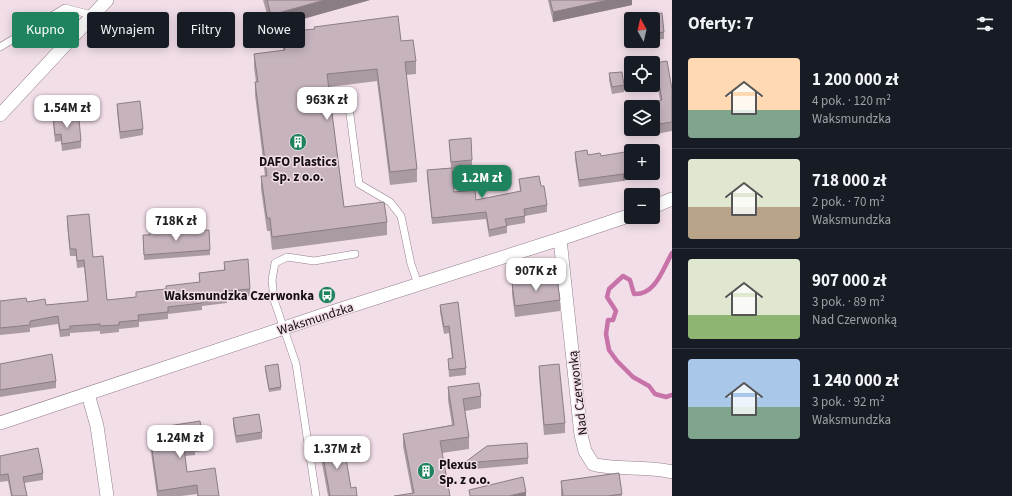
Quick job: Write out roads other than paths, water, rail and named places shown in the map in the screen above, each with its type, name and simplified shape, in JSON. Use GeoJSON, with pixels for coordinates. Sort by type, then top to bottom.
{"type":"FeatureCollection","features":[{"type":"Feature","properties":{"kind":"street"},"geometry":{"type":"LineString","coordinates":[[95,12],[108,0]]}},
{"type":"Feature","properties":{"kind":"street"},"geometry":{"type":"LineString","coordinates":[[0,115],[87,20]]}},
{"type":"Feature","properties":{"kind":"street"},"geometry":{"type":"LineString","coordinates":[[660,204],[672,199]]}},
{"type":"Feature","properties":{"kind":"street","name":"Waksmundzka"},"geometry":{"type":"LineString","coordinates":[[0,423],[284,328],[624,217]]}},
{"type":"Feature","properties":{"kind":"street","name":"Nad Czerwonką"},"geometry":{"type":"LineString","coordinates":[[560,239],[581,435],[585,451],[592,464],[606,468],[621,467],[672,472]]}},
{"type":"Feature","properties":{"kind":"street"},"geometry":{"type":"LineString","coordinates":[[88,394],[97,426],[107,496]]}},
{"type":"Feature","properties":{"kind":"lane"},"geometry":{"type":"LineString","coordinates":[[0,47],[65,8],[87,14]]}},
{"type":"Feature","properties":{"kind":"lane"},"geometry":{"type":"LineString","coordinates":[[348,99],[359,184],[390,202],[402,216],[411,264],[418,284]]}},
{"type":"Feature","properties":{"kind":"lane"},"geometry":{"type":"LineString","coordinates":[[316,496],[296,364],[274,300],[272,280],[275,263],[287,257],[314,261],[355,254]]}},
{"type":"Feature","properties":{"kind":"waterway"},"geometry":{"type":"LineString","coordinates":[[672,253],[658,280],[648,290],[642,293],[634,294],[630,280],[623,276],[609,289],[607,297],[616,311],[613,320],[608,320],[606,334],[609,350],[617,361],[633,377],[649,386],[655,394],[666,397],[672,395]]}},
{"type":"Feature","properties":{"kind":"place","name":"DAFO Plastics Sp. z o.o."},"geometry":{"type":"Point","coordinates":[298,142]}},
{"type":"Feature","properties":{"kind":"place","name":"Waksmundzka Czerwonka"},"geometry":{"type":"Point","coordinates":[327,295]}},
{"type":"Feature","properties":{"kind":"place","name":"Plexus Sp. z o.o."},"geometry":{"type":"Point","coordinates":[426,471]}}]}
